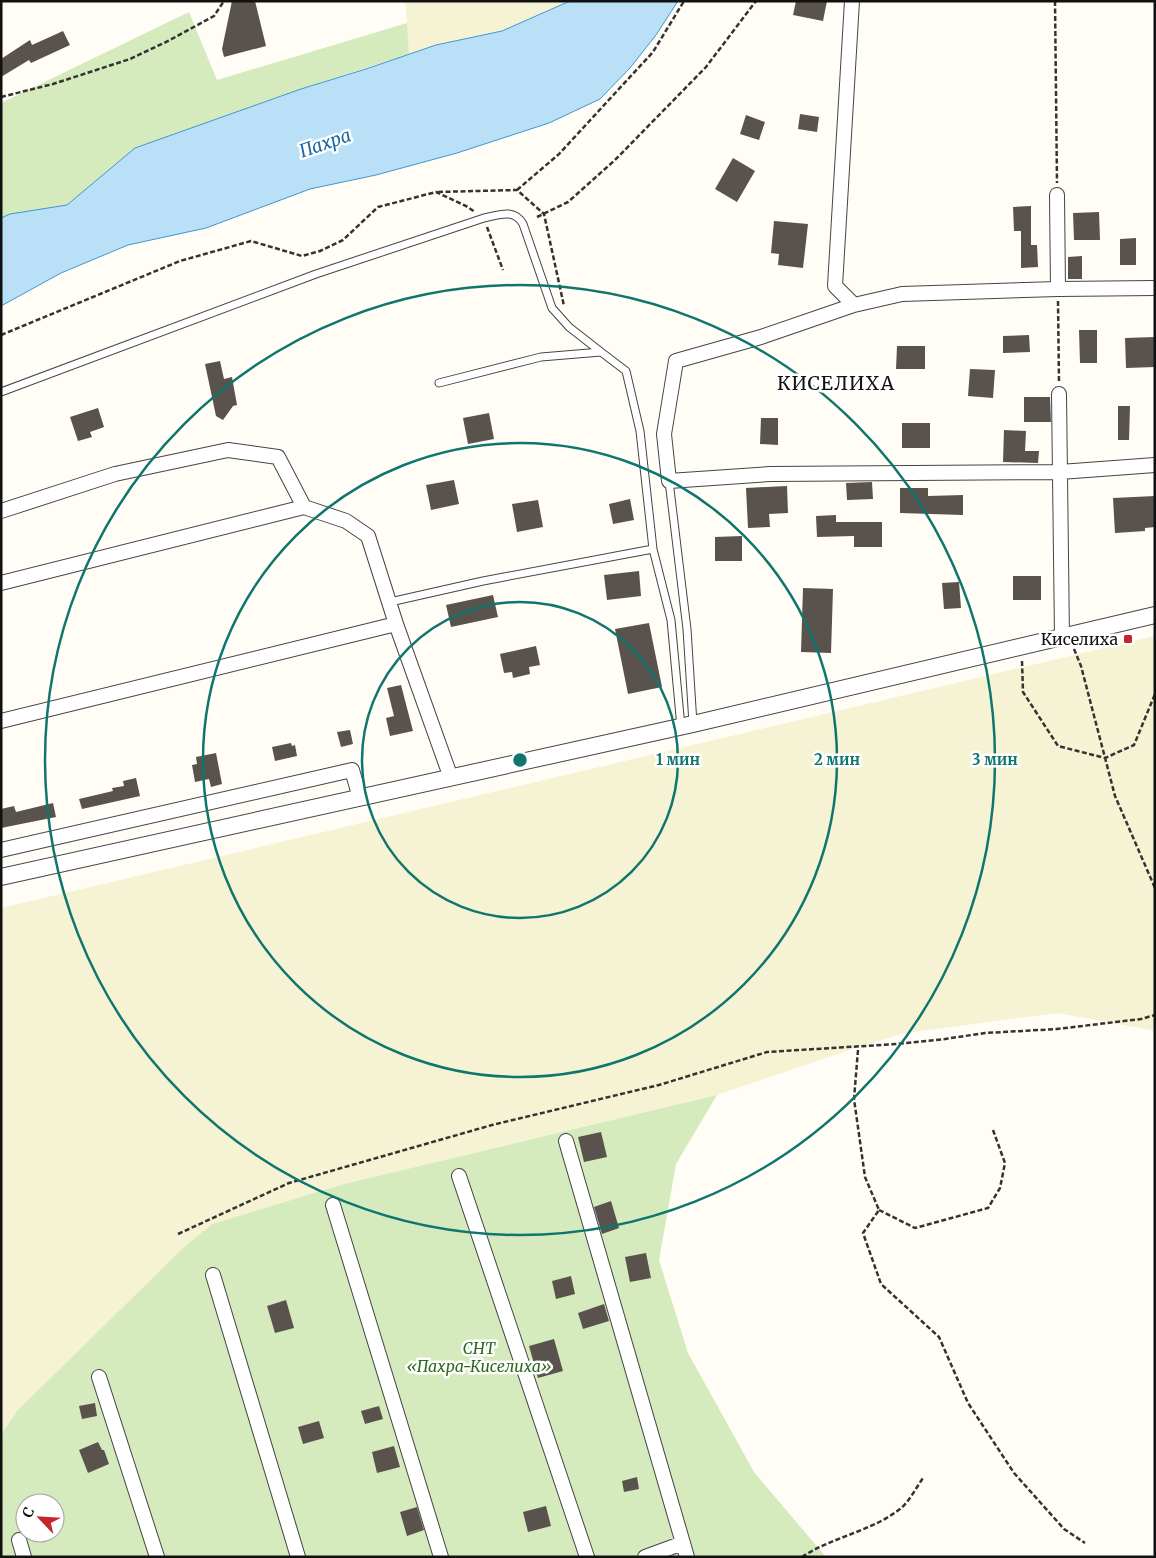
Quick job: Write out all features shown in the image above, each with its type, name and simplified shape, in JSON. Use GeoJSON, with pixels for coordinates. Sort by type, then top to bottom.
{"type":"FeatureCollection","features":[{"type":"Feature","properties":{"kind":"street"},"geometry":{"type":"LineString","coordinates":[[852,1],[835,286],[854,305]]}},
{"type":"Feature","properties":{"kind":"street"},"geometry":{"type":"LineString","coordinates":[[1057,195],[1058,289]]}},
{"type":"Feature","properties":{"kind":"street"},"geometry":{"type":"LineString","coordinates":[[1155,288],[902,294],[854,305],[761,337],[676,361],[664,434],[669,481],[770,474],[1060,472],[1155,464]]}},
{"type":"Feature","properties":{"kind":"street"},"geometry":{"type":"LineString","coordinates":[[1059,394],[1065,636]]}},
{"type":"Feature","properties":{"kind":"street"},"geometry":{"type":"LineString","coordinates":[[1,511],[115,474],[228,450],[278,457],[304,507]]}},
{"type":"Feature","properties":{"kind":"street"},"geometry":{"type":"LineString","coordinates":[[1,583],[304,507],[346,521],[368,536],[396,624],[451,778]]}},
{"type":"Feature","properties":{"kind":"street"},"geometry":{"type":"LineString","coordinates":[[1,877],[687,726],[1155,615]]}},
{"type":"Feature","properties":{"kind":"street"},"geometry":{"type":"LineString","coordinates":[[1,721],[396,624]]}},
{"type":"Feature","properties":{"kind":"street"},"geometry":{"type":"LineString","coordinates":[[1,850],[352,770],[360,798]]}},
{"type":"Feature","properties":{"kind":"street"},"geometry":{"type":"LineString","coordinates":[[566,1141],[687,1557]]}},
{"type":"Feature","properties":{"kind":"street"},"geometry":{"type":"LineString","coordinates":[[459,1176],[587,1557]]}},
{"type":"Feature","properties":{"kind":"street"},"geometry":{"type":"LineString","coordinates":[[333,1205],[441,1557]]}},
{"type":"Feature","properties":{"kind":"street"},"geometry":{"type":"LineString","coordinates":[[213,1275],[298,1557]]}},
{"type":"Feature","properties":{"kind":"street"},"geometry":{"type":"LineString","coordinates":[[99,1377],[157,1557]]}},
{"type":"Feature","properties":{"kind":"street"},"geometry":{"type":"LineString","coordinates":[[19,1543],[24,1557]]}},
{"type":"Feature","properties":{"kind":"street"},"geometry":{"type":"LineString","coordinates":[[645,1557],[683,1543]]}},
{"type":"Feature","properties":{"kind":"lane"},"geometry":{"type":"LineString","coordinates":[[1,392],[316,274],[484,218],[509,213],[519,217],[552,308],[569,327],[626,371],[640,431],[653,549],[671,620],[687,726]]}},
{"type":"Feature","properties":{"kind":"lane"},"geometry":{"type":"LineString","coordinates":[[439,383],[541,358],[601,352]]}},
{"type":"Feature","properties":{"kind":"lane"},"geometry":{"type":"LineString","coordinates":[[669,481],[687,629],[687,726]]}},
{"type":"Feature","properties":{"kind":"lane"},"geometry":{"type":"LineString","coordinates":[[390,602],[483,581],[653,549]]}},
{"type":"Feature","properties":{"kind":"path"},"geometry":{"type":"LineString","coordinates":[[1,97],[53,84],[130,59],[214,16],[224,1]]}},
{"type":"Feature","properties":{"kind":"path"},"geometry":{"type":"LineString","coordinates":[[517,190],[559,154],[652,52],[684,1]]}},
{"type":"Feature","properties":{"kind":"path"},"geometry":{"type":"LineString","coordinates":[[537,217],[568,202],[616,160],[706,67],[756,1]]}},
{"type":"Feature","properties":{"kind":"path"},"geometry":{"type":"LineString","coordinates":[[1055,1],[1057,195]]}},
{"type":"Feature","properties":{"kind":"path"},"geometry":{"type":"LineString","coordinates":[[1,335],[180,260],[251,241],[302,256],[320,251],[343,240],[378,207],[436,192],[466,206],[484,218],[503,270]]}},
{"type":"Feature","properties":{"kind":"path"},"geometry":{"type":"LineString","coordinates":[[1058,289],[1059,394]]}},
{"type":"Feature","properties":{"kind":"path"},"geometry":{"type":"LineString","coordinates":[[1065,636],[1081,666],[1115,796],[1155,888]]}},
{"type":"Feature","properties":{"kind":"path"},"geometry":{"type":"LineString","coordinates":[[1021,647],[1023,692],[1058,746],[1105,758],[1134,745],[1155,694]]}},
{"type":"Feature","properties":{"kind":"path"},"geometry":{"type":"LineString","coordinates":[[178,1234],[289,1182],[492,1125],[659,1085],[767,1052],[858,1049],[946,1040],[985,1033],[1057,1029],[1141,1019],[1155,1015]]}},
{"type":"Feature","properties":{"kind":"path"},"geometry":{"type":"LineString","coordinates":[[858,1049],[854,1099],[865,1177],[879,1210],[915,1228],[988,1208],[1000,1188],[1005,1163],[993,1130]]}},
{"type":"Feature","properties":{"kind":"path"},"geometry":{"type":"LineString","coordinates":[[879,1210],[863,1233],[881,1284],[939,1338],[968,1403],[1014,1473],[1064,1529],[1085,1543]]}},
{"type":"Feature","properties":{"kind":"path"},"geometry":{"type":"LineString","coordinates":[[802,1557],[814,1548],[877,1524],[902,1508],[923,1478]]}},
{"type":"Feature","properties":{"kind":"shaded area"},"geometry":{"type":"Polygon","coordinates":[[[405,1],[570,1],[502,31],[436,45],[409,54],[405,1]]]}},
{"type":"Feature","properties":{"kind":"shaded area"},"geometry":{"type":"Polygon","coordinates":[[[1155,636],[1155,1031],[1058,1013],[905,1033],[717,1095],[344,1184],[212,1224],[185,1246],[17,1411],[1,1435],[1,908],[1155,636]]]}},
{"type":"Feature","properties":{"kind":"green space"},"geometry":{"type":"Polygon","coordinates":[[[189,12],[217,80],[407,23],[409,54],[301,89],[135,148],[67,205],[10,214],[1,218],[1,103],[189,12]]]}},
{"type":"Feature","properties":{"kind":"green space","name":"СНТ «Пахра-Киселиха»"},"geometry":{"type":"Polygon","coordinates":[[[717,1095],[676,1164],[659,1260],[688,1353],[754,1472],[826,1557],[1,1557],[1,1435],[17,1411],[185,1246],[212,1224],[344,1184],[717,1095]]]}},
{"type":"Feature","properties":{"kind":"water","name":"Пахра"},"geometry":{"type":"Polygon","coordinates":[[[570,1],[678,1],[656,35],[630,68],[600,99],[549,123],[457,153],[376,175],[310,189],[206,228],[128,245],[61,273],[1,306],[1,218],[10,214],[67,205],[135,148],[301,89],[436,45],[502,31],[570,1]]]}},
{"type":"Feature","properties":{"kind":"building"},"geometry":{"type":"Polygon","coordinates":[[[232,1],[255,1],[266,46],[224,57],[222,49],[232,1]]]}},
{"type":"Feature","properties":{"kind":"building"},"geometry":{"type":"Polygon","coordinates":[[[796,1],[827,1],[823,21],[793,15],[796,1]]]}},
{"type":"Feature","properties":{"kind":"building"},"geometry":{"type":"Polygon","coordinates":[[[63,31],[70,45],[31,63],[29,60],[1,77],[1,59],[30,40],[32,45],[63,31]]]}},
{"type":"Feature","properties":{"kind":"building"},"geometry":{"type":"Polygon","coordinates":[[[800,114],[819,117],[817,132],[798,129],[800,114]]]}},
{"type":"Feature","properties":{"kind":"building"},"geometry":{"type":"Polygon","coordinates":[[[746,115],[765,122],[759,140],[740,134],[746,115]]]}},
{"type":"Feature","properties":{"kind":"building"},"geometry":{"type":"Polygon","coordinates":[[[733,158],[755,171],[737,202],[715,189],[733,158]]]}},
{"type":"Feature","properties":{"kind":"building"},"geometry":{"type":"Polygon","coordinates":[[[1031,206],[1031,245],[1037,245],[1038,267],[1021,268],[1021,231],[1014,231],[1013,207],[1031,206]]]}},
{"type":"Feature","properties":{"kind":"building"},"geometry":{"type":"Polygon","coordinates":[[[1099,212],[1100,240],[1074,240],[1073,213],[1099,212]]]}},
{"type":"Feature","properties":{"kind":"building"},"geometry":{"type":"Polygon","coordinates":[[[774,221],[808,224],[803,268],[778,265],[779,254],[771,253],[774,221]]]}},
{"type":"Feature","properties":{"kind":"building"},"geometry":{"type":"Polygon","coordinates":[[[1136,238],[1136,265],[1120,265],[1120,239],[1136,238]]]}},
{"type":"Feature","properties":{"kind":"building"},"geometry":{"type":"Polygon","coordinates":[[[1082,256],[1082,279],[1068,279],[1068,257],[1082,256]]]}},
{"type":"Feature","properties":{"kind":"building"},"geometry":{"type":"Polygon","coordinates":[[[1079,330],[1097,330],[1097,363],[1080,363],[1079,330]]]}},
{"type":"Feature","properties":{"kind":"building"},"geometry":{"type":"Polygon","coordinates":[[[1029,335],[1030,352],[1003,353],[1003,336],[1029,335]]]}},
{"type":"Feature","properties":{"kind":"building"},"geometry":{"type":"Polygon","coordinates":[[[1155,337],[1155,367],[1126,368],[1125,338],[1155,337]]]}},
{"type":"Feature","properties":{"kind":"building"},"geometry":{"type":"Polygon","coordinates":[[[897,346],[925,346],[925,369],[896,369],[897,346]]]}},
{"type":"Feature","properties":{"kind":"building"},"geometry":{"type":"Polygon","coordinates":[[[220,361],[224,379],[232,377],[237,405],[233,406],[223,420],[216,416],[205,364],[220,361]]]}},
{"type":"Feature","properties":{"kind":"building"},"geometry":{"type":"Polygon","coordinates":[[[970,369],[995,370],[993,398],[968,396],[970,369]]]}},
{"type":"Feature","properties":{"kind":"building"},"geometry":{"type":"Polygon","coordinates":[[[1024,397],[1050,397],[1051,422],[1024,422],[1024,397]]]}},
{"type":"Feature","properties":{"kind":"building"},"geometry":{"type":"Polygon","coordinates":[[[1118,406],[1130,406],[1129,440],[1118,440],[1118,406]]]}},
{"type":"Feature","properties":{"kind":"building"},"geometry":{"type":"Polygon","coordinates":[[[98,408],[104,427],[90,432],[92,437],[78,441],[70,417],[98,408]]]}},
{"type":"Feature","properties":{"kind":"building"},"geometry":{"type":"Polygon","coordinates":[[[489,413],[494,439],[468,444],[463,418],[489,413]]]}},
{"type":"Feature","properties":{"kind":"building"},"geometry":{"type":"Polygon","coordinates":[[[761,418],[778,418],[778,445],[760,444],[761,418]]]}},
{"type":"Feature","properties":{"kind":"building"},"geometry":{"type":"Polygon","coordinates":[[[902,423],[930,423],[930,448],[902,448],[902,423]]]}},
{"type":"Feature","properties":{"kind":"building"},"geometry":{"type":"Polygon","coordinates":[[[1004,430],[1026,431],[1025,451],[1039,451],[1038,463],[1003,462],[1004,430]]]}},
{"type":"Feature","properties":{"kind":"building"},"geometry":{"type":"Polygon","coordinates":[[[454,480],[459,504],[431,510],[426,485],[454,480]]]}},
{"type":"Feature","properties":{"kind":"building"},"geometry":{"type":"Polygon","coordinates":[[[872,482],[873,499],[847,500],[846,483],[872,482]]]}},
{"type":"Feature","properties":{"kind":"building"},"geometry":{"type":"Polygon","coordinates":[[[787,486],[788,513],[769,514],[770,527],[748,528],[746,488],[787,486]]]}},
{"type":"Feature","properties":{"kind":"building"},"geometry":{"type":"Polygon","coordinates":[[[900,488],[928,488],[928,496],[963,495],[963,515],[900,513],[900,488]]]}},
{"type":"Feature","properties":{"kind":"building"},"geometry":{"type":"Polygon","coordinates":[[[1155,496],[1155,527],[1145,528],[1145,531],[1115,533],[1113,498],[1155,496]]]}},
{"type":"Feature","properties":{"kind":"building"},"geometry":{"type":"Polygon","coordinates":[[[630,499],[634,520],[613,524],[609,504],[630,499]]]}},
{"type":"Feature","properties":{"kind":"building"},"geometry":{"type":"Polygon","coordinates":[[[538,500],[543,527],[517,532],[512,504],[538,500]]]}},
{"type":"Feature","properties":{"kind":"building"},"geometry":{"type":"Polygon","coordinates":[[[836,515],[836,522],[882,522],[882,547],[854,547],[854,536],[817,537],[816,516],[836,515]]]}},
{"type":"Feature","properties":{"kind":"building"},"geometry":{"type":"Polygon","coordinates":[[[742,536],[742,561],[715,561],[715,537],[742,536]]]}},
{"type":"Feature","properties":{"kind":"building"},"geometry":{"type":"Polygon","coordinates":[[[639,571],[641,596],[607,600],[604,575],[639,571]]]}},
{"type":"Feature","properties":{"kind":"building"},"geometry":{"type":"Polygon","coordinates":[[[1013,576],[1041,576],[1041,600],[1013,600],[1013,576]]]}},
{"type":"Feature","properties":{"kind":"building"},"geometry":{"type":"Polygon","coordinates":[[[959,582],[961,608],[944,609],[942,583],[959,582]]]}},
{"type":"Feature","properties":{"kind":"building"},"geometry":{"type":"Polygon","coordinates":[[[803,588],[833,589],[831,653],[801,652],[803,588]]]}},
{"type":"Feature","properties":{"kind":"building"},"geometry":{"type":"Polygon","coordinates":[[[493,595],[498,617],[451,627],[446,605],[493,595]]]}},
{"type":"Feature","properties":{"kind":"building"},"geometry":{"type":"Polygon","coordinates":[[[649,623],[662,687],[628,694],[615,629],[649,623]]]}},
{"type":"Feature","properties":{"kind":"building"},"geometry":{"type":"Polygon","coordinates":[[[536,646],[540,665],[529,667],[530,674],[513,678],[512,672],[504,673],[500,654],[536,646]]]}},
{"type":"Feature","properties":{"kind":"building"},"geometry":{"type":"Polygon","coordinates":[[[401,685],[413,731],[390,736],[386,718],[394,716],[387,688],[401,685]]]}},
{"type":"Feature","properties":{"kind":"building"},"geometry":{"type":"Polygon","coordinates":[[[350,730],[353,744],[341,747],[337,732],[350,730]]]}},
{"type":"Feature","properties":{"kind":"building"},"geometry":{"type":"Polygon","coordinates":[[[291,743],[292,746],[295,745],[297,756],[275,761],[272,747],[291,743]]]}},
{"type":"Feature","properties":{"kind":"building"},"geometry":{"type":"Polygon","coordinates":[[[216,753],[222,784],[211,787],[209,779],[195,782],[192,765],[197,764],[196,757],[216,753]]]}},
{"type":"Feature","properties":{"kind":"building"},"geometry":{"type":"Polygon","coordinates":[[[136,778],[140,796],[82,809],[79,799],[113,791],[112,788],[124,786],[123,781],[136,778]]]}},
{"type":"Feature","properties":{"kind":"building"},"geometry":{"type":"Polygon","coordinates":[[[53,803],[56,817],[1,828],[1,809],[14,806],[16,812],[53,803]]]}},
{"type":"Feature","properties":{"kind":"building"},"geometry":{"type":"Polygon","coordinates":[[[601,1132],[607,1157],[584,1162],[578,1137],[601,1132]]]}},
{"type":"Feature","properties":{"kind":"building"},"geometry":{"type":"Polygon","coordinates":[[[611,1201],[619,1228],[602,1234],[594,1207],[611,1201]]]}},
{"type":"Feature","properties":{"kind":"building"},"geometry":{"type":"Polygon","coordinates":[[[646,1253],[651,1278],[630,1282],[625,1257],[646,1253]]]}},
{"type":"Feature","properties":{"kind":"building"},"geometry":{"type":"Polygon","coordinates":[[[571,1276],[575,1294],[556,1299],[552,1281],[571,1276]]]}},
{"type":"Feature","properties":{"kind":"building"},"geometry":{"type":"Polygon","coordinates":[[[286,1300],[294,1328],[275,1333],[267,1306],[286,1300]]]}},
{"type":"Feature","properties":{"kind":"building"},"geometry":{"type":"Polygon","coordinates":[[[604,1304],[609,1321],[583,1329],[578,1313],[604,1304]]]}},
{"type":"Feature","properties":{"kind":"building"},"geometry":{"type":"Polygon","coordinates":[[[554,1339],[563,1371],[538,1378],[529,1346],[554,1339]]]}},
{"type":"Feature","properties":{"kind":"building"},"geometry":{"type":"Polygon","coordinates":[[[95,1403],[97,1416],[82,1419],[79,1406],[95,1403]]]}},
{"type":"Feature","properties":{"kind":"building"},"geometry":{"type":"Polygon","coordinates":[[[379,1406],[383,1419],[365,1424],[361,1411],[379,1406]]]}},
{"type":"Feature","properties":{"kind":"building"},"geometry":{"type":"Polygon","coordinates":[[[319,1421],[324,1438],[303,1444],[298,1427],[319,1421]]]}},
{"type":"Feature","properties":{"kind":"building"},"geometry":{"type":"Polygon","coordinates":[[[98,1442],[102,1450],[104,1450],[109,1464],[88,1473],[79,1450],[98,1442]]]}},
{"type":"Feature","properties":{"kind":"building"},"geometry":{"type":"Polygon","coordinates":[[[394,1446],[400,1467],[377,1473],[372,1452],[394,1446]]]}},
{"type":"Feature","properties":{"kind":"building"},"geometry":{"type":"Polygon","coordinates":[[[637,1477],[639,1489],[624,1492],[622,1481],[637,1477]]]}},
{"type":"Feature","properties":{"kind":"building"},"geometry":{"type":"Polygon","coordinates":[[[546,1506],[551,1526],[528,1532],[523,1512],[546,1506]]]}},
{"type":"Feature","properties":{"kind":"building"},"geometry":{"type":"Polygon","coordinates":[[[417,1507],[424,1530],[407,1536],[400,1512],[417,1507]]]}},
{"type":"Feature","properties":{"kind":"place","name":"Киселиха"},"geometry":{"type":"Point","coordinates":[1128,639]}},
{"type":"Feature","properties":{"kind":"district","name":"КИСЕЛИХА"},"geometry":{"type":"Point","coordinates":[836,383]}}]}
